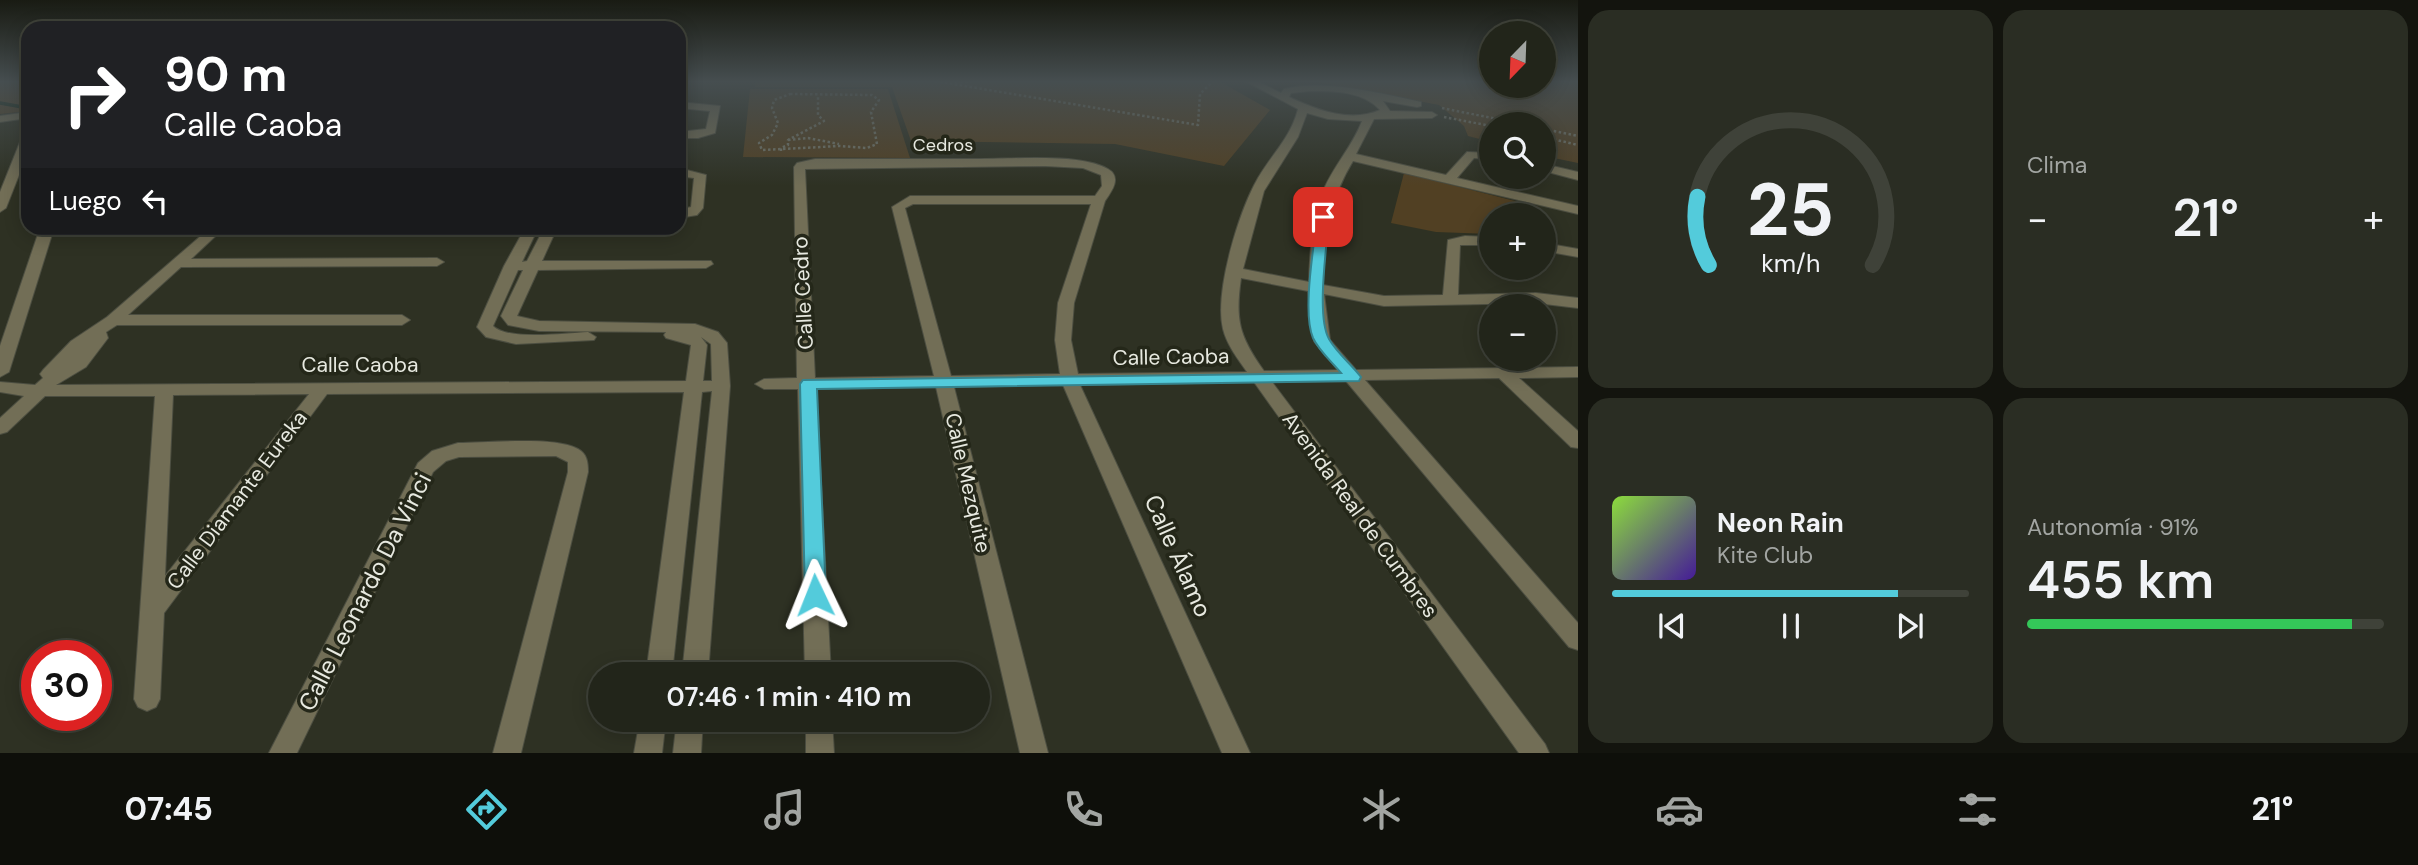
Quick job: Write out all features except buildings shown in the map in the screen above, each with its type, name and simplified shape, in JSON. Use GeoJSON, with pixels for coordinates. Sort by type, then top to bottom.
{"type":"FeatureCollection","features":[{"type":"Feature","properties":{"kind":"street"},"geometry":{"type":"LineString","coordinates":[[0,119],[20,116]]}},
{"type":"Feature","properties":{"kind":"street"},"geometry":{"type":"LineString","coordinates":[[686,135],[711,131],[714,116]]}},
{"type":"Feature","properties":{"kind":"street","name":"Avenida Real de Cumbres"},"geometry":{"type":"LineString","coordinates":[[1301,116],[1299,126],[1263,180],[1252,204],[1236,269],[1228,315],[1230,326],[1261,379],[1535,753]]}},
{"type":"Feature","properties":{"kind":"street"},"geometry":{"type":"LineString","coordinates":[[1332,116],[1370,116]]}},
{"type":"Feature","properties":{"kind":"street"},"geometry":{"type":"LineString","coordinates":[[1376,116],[1349,154],[1329,192],[1323,217],[1316,284],[1317,329],[1322,341],[1578,640]]}},
{"type":"Feature","properties":{"kind":"street"},"geometry":{"type":"LineString","coordinates":[[0,208],[4,190],[21,152]]}},
{"type":"Feature","properties":{"kind":"street"},"geometry":{"type":"LineString","coordinates":[[1349,154],[1578,210]]}},
{"type":"Feature","properties":{"kind":"street"},"geometry":{"type":"LineString","coordinates":[[1450,178],[1471,154],[1479,155]]}},
{"type":"Feature","properties":{"kind":"street","name":"Cedros"},"geometry":{"type":"LineString","coordinates":[[801,166],[815,163],[1032,162],[1084,165]]}},
{"type":"Feature","properties":{"kind":"street","name":"Calle Álamo"},"geometry":{"type":"LineString","coordinates":[[1084,165],[1105,172],[1109,176],[1109,186],[1099,200],[1066,303],[1063,340],[1070,381],[1236,753]]}},
{"type":"Feature","properties":{"kind":"street","name":"Calle Cedro"},"geometry":{"type":"LineString","coordinates":[[801,166],[796,174],[808,384],[818,662]]}},
{"type":"Feature","properties":{"kind":"street"},"geometry":{"type":"LineString","coordinates":[[1556,171],[1578,176]]}},
{"type":"Feature","properties":{"kind":"street"},"geometry":{"type":"LineString","coordinates":[[686,172],[700,175],[697,208],[686,213]]}},
{"type":"Feature","properties":{"kind":"street","name":"Calle Mezquite"},"geometry":{"type":"LineString","coordinates":[[1034,753],[944,382],[898,207],[910,200],[1099,200]]}},
{"type":"Feature","properties":{"kind":"street"},"geometry":{"type":"LineString","coordinates":[[0,372],[45,235]]}},
{"type":"Feature","properties":{"kind":"street"},"geometry":{"type":"LineString","coordinates":[[0,428],[47,384],[67,372],[89,352],[100,338],[98,332],[209,235]]}},
{"type":"Feature","properties":{"kind":"street"},"geometry":{"type":"LineString","coordinates":[[527,235],[487,319],[485,327],[492,334],[516,339],[668,335],[694,340],[712,335]]}},
{"type":"Feature","properties":{"kind":"street"},"geometry":{"type":"LineString","coordinates":[[514,322],[509,316],[547,235]]}},
{"type":"Feature","properties":{"kind":"street"},"geometry":{"type":"LineString","coordinates":[[1450,299],[1453,243],[1479,241]]}},
{"type":"Feature","properties":{"kind":"street"},"geometry":{"type":"LineString","coordinates":[[1556,249],[1578,253]]}},
{"type":"Feature","properties":{"kind":"street"},"geometry":{"type":"LineString","coordinates":[[176,263],[437,262]]}},
{"type":"Feature","properties":{"kind":"street"},"geometry":{"type":"LineString","coordinates":[[511,266],[706,264]]}},
{"type":"Feature","properties":{"kind":"street"},"geometry":{"type":"LineString","coordinates":[[1236,269],[1405,300],[1545,299],[1578,303]]}},
{"type":"Feature","properties":{"kind":"street"},"geometry":{"type":"LineString","coordinates":[[113,320],[402,320]]}},
{"type":"Feature","properties":{"kind":"street"},"geometry":{"type":"LineString","coordinates":[[492,334],[514,322],[539,326],[673,326],[700,330],[712,335],[719,343],[721,386],[696,662]]}},
{"type":"Feature","properties":{"kind":"street"},"geometry":{"type":"LineString","coordinates":[[660,662],[699,345],[694,340]]}},
{"type":"Feature","properties":{"kind":"street","name":"Calle Caoba"},"geometry":{"type":"LineString","coordinates":[[764,384],[1261,379],[1578,372]]}},
{"type":"Feature","properties":{"kind":"street"},"geometry":{"type":"LineString","coordinates":[[1504,374],[1578,442]]}},
{"type":"Feature","properties":{"kind":"street","name":"Calle Caoba"},"geometry":{"type":"LineString","coordinates":[[0,387],[8,390],[47,384],[164,389],[721,386]]}},
{"type":"Feature","properties":{"kind":"street","name":"Calle Diamante Eureka"},"geometry":{"type":"LineString","coordinates":[[151,612],[323,388]]}},
{"type":"Feature","properties":{"kind":"street"},"geometry":{"type":"LineString","coordinates":[[147,699],[164,389]]}},
{"type":"Feature","properties":{"kind":"street","name":"Calle Leonardo Da Vinci"},"geometry":{"type":"LineString","coordinates":[[283,753],[425,468],[439,456],[458,450],[558,449],[572,454],[578,460],[578,472],[507,753]]}},
{"type":"Feature","properties":{"kind":"street"},"geometry":{"type":"LineString","coordinates":[[648,753],[651,732]]}},
{"type":"Feature","properties":{"kind":"street"},"geometry":{"type":"LineString","coordinates":[[687,753],[689,732]]}},
{"type":"Feature","properties":{"kind":"street"},"geometry":{"type":"LineString","coordinates":[[819,732],[820,753]]}},
{"type":"Feature","properties":{"kind":"path"},"geometry":{"type":"LineString","coordinates":[[775,116],[778,123],[772,135],[759,143],[762,150],[840,146],[867,148],[877,144],[872,116]]}},
{"type":"Feature","properties":{"kind":"path"},"geometry":{"type":"LineString","coordinates":[[788,140],[824,121],[819,116]]}},
{"type":"Feature","properties":{"kind":"path"},"geometry":{"type":"LineString","coordinates":[[1146,116],[1198,125],[1199,116]]}},
{"type":"Feature","properties":{"kind":"path"},"geometry":{"type":"LineString","coordinates":[[1438,116],[1479,124]]}},
{"type":"Feature","properties":{"kind":"path"},"geometry":{"type":"LineString","coordinates":[[1556,131],[1578,136]]}},
{"type":"Feature","properties":{"kind":"path"},"geometry":{"type":"LineString","coordinates":[[788,140],[808,138],[840,146]]}},
{"type":"Feature","properties":{"kind":"path"},"geometry":{"type":"LineString","coordinates":[[781,151],[781,148],[788,145],[788,140]]}},
{"type":"Feature","properties":{"kind":"path"},"geometry":{"type":"LineString","coordinates":[[1556,140],[1578,145]]}},
{"type":"Feature","properties":{"kind":"shaded area"},"geometry":{"type":"Polygon","coordinates":[[[747,116],[897,116],[910,158],[743,157],[747,116]]]}},
{"type":"Feature","properties":{"kind":"shaded area"},"geometry":{"type":"Polygon","coordinates":[[[902,116],[1265,116],[1224,166],[1115,144],[911,141],[902,116]]]}},
{"type":"Feature","properties":{"kind":"shaded area"},"geometry":{"type":"Polygon","coordinates":[[[1452,116],[1479,116],[1479,139],[1468,136],[1464,126],[1452,116]]]}},
{"type":"Feature","properties":{"kind":"shaded area"},"geometry":{"type":"Polygon","coordinates":[[[1556,116],[1578,116],[1578,163],[1556,158],[1556,116]]]}},
{"type":"Feature","properties":{"kind":"shaded area"},"geometry":{"type":"Polygon","coordinates":[[[1404,173],[1523,203],[1479,203],[1479,234],[1436,232],[1391,223],[1404,173]]]}},
{"type":"Feature","properties":{"kind":"route"},"geometry":{"type":"LineString","coordinates":[[815,595],[808,384],[1353,377],[1322,341],[1317,329],[1316,288],[1323,217]]}}]}
